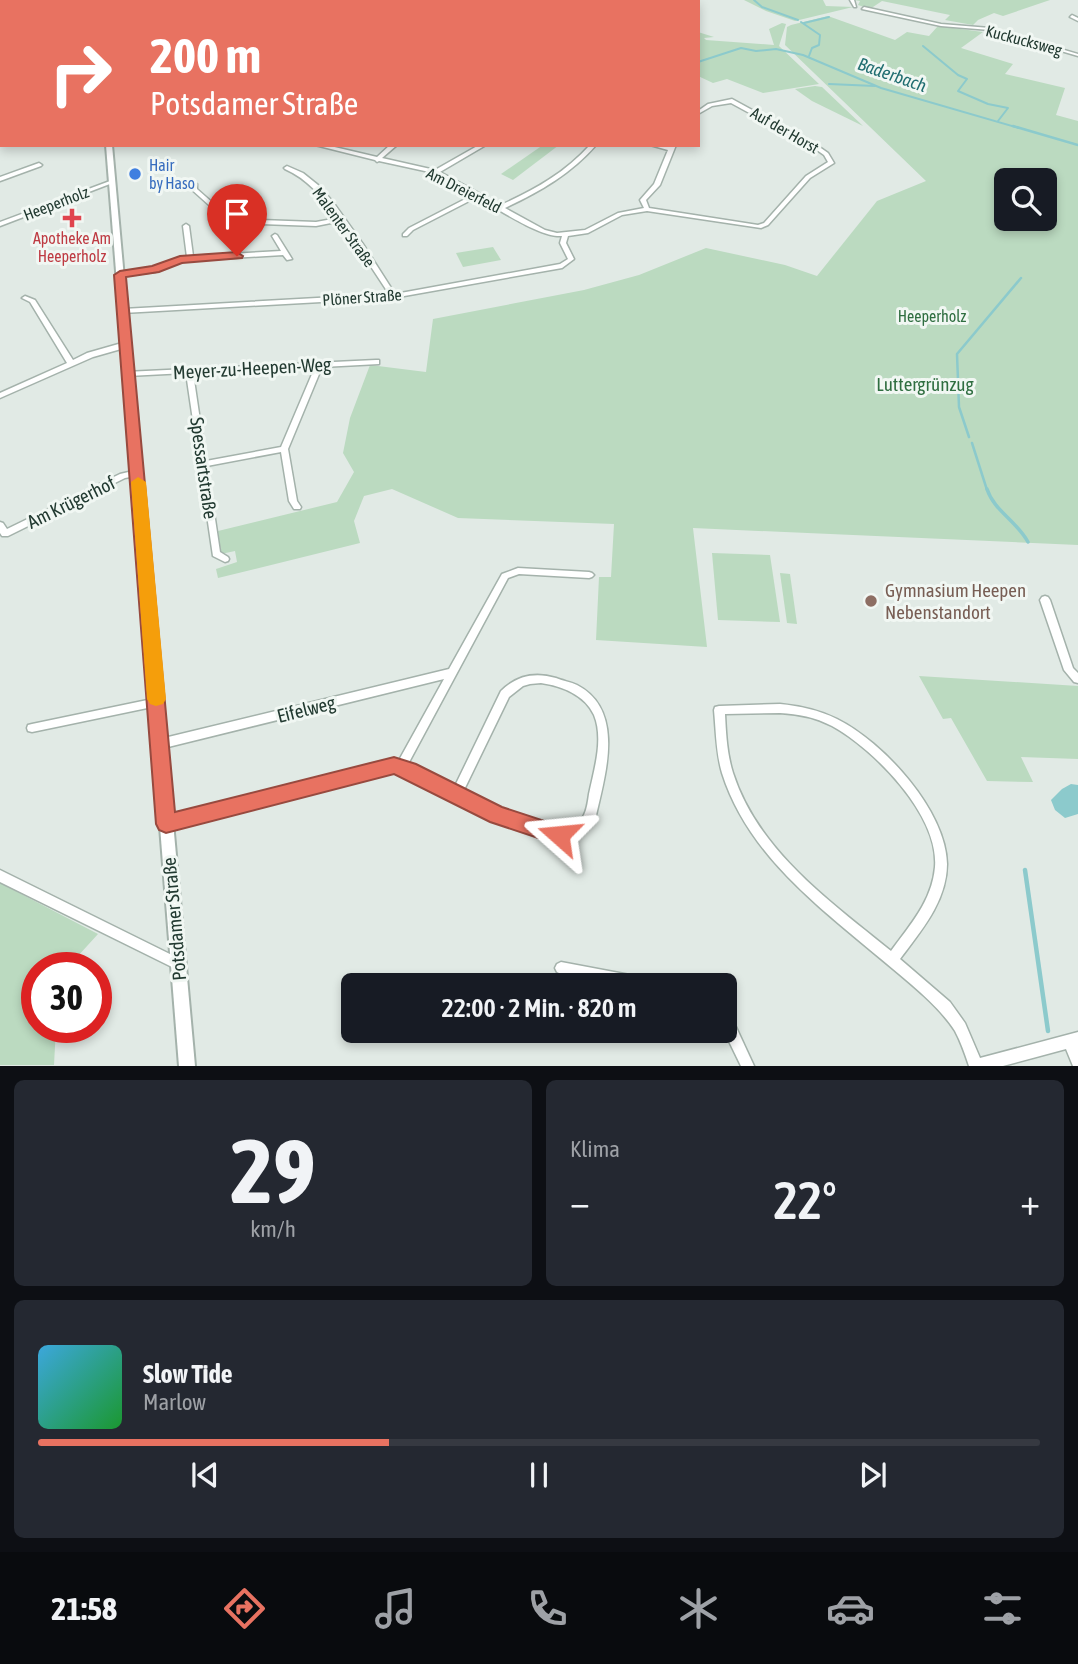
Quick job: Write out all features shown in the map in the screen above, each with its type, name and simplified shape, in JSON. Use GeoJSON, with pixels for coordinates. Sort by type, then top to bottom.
{"type":"FeatureCollection","features":[{"type":"Feature","properties":{"kind":"street","name":"Kuckucksweg"},"geometry":{"type":"LineString","coordinates":[[864,8],[1002,32],[1078,55]]}},
{"type":"Feature","properties":{"kind":"street"},"geometry":{"type":"LineString","coordinates":[[1072,16],[1078,20]]}},
{"type":"Feature","properties":{"kind":"street","name":"Auf der Horst"},"geometry":{"type":"LineString","coordinates":[[647,209],[759,227],[766,224],[808,177],[831,163],[816,146],[732,101],[700,109]]}},
{"type":"Feature","properties":{"kind":"street","name":"Potsdamer Straße"},"geometry":{"type":"LineString","coordinates":[[109,147],[187,1066]]}},
{"type":"Feature","properties":{"kind":"street","name":"Am Dreierfeld"},"geometry":{"type":"LineString","coordinates":[[326,147],[436,172],[543,231],[565,236]]}},
{"type":"Feature","properties":{"kind":"street"},"geometry":{"type":"LineString","coordinates":[[377,160],[392,147]]}},
{"type":"Feature","properties":{"kind":"street"},"geometry":{"type":"LineString","coordinates":[[436,172],[480,147]]}},
{"type":"Feature","properties":{"kind":"street"},"geometry":{"type":"LineString","coordinates":[[500,208],[554,180],[591,147]]}},
{"type":"Feature","properties":{"kind":"street"},"geometry":{"type":"LineString","coordinates":[[565,236],[592,230],[625,212],[647,209],[643,200],[657,185],[673,147]]}},
{"type":"Feature","properties":{"kind":"street"},"geometry":{"type":"LineString","coordinates":[[0,179],[39,165]]}},
{"type":"Feature","properties":{"kind":"street","name":"Malenter Straße"},"geometry":{"type":"LineString","coordinates":[[287,168],[296,170],[321,190],[393,296]]}},
{"type":"Feature","properties":{"kind":"street","name":"Heeperholz"},"geometry":{"type":"LineString","coordinates":[[0,224],[112,182]]}},
{"type":"Feature","properties":{"kind":"street"},"geometry":{"type":"LineString","coordinates":[[195,185],[194,189],[229,221],[316,224],[341,219]]}},
{"type":"Feature","properties":{"kind":"street"},"geometry":{"type":"LineString","coordinates":[[405,235],[411,229],[476,195]]}},
{"type":"Feature","properties":{"kind":"street"},"geometry":{"type":"LineString","coordinates":[[186,226],[190,258]]}},
{"type":"Feature","properties":{"kind":"street"},"geometry":{"type":"LineString","coordinates":[[120,275],[155,270],[180,259],[287,256],[275,236]]}},
{"type":"Feature","properties":{"kind":"street","name":"Plöner Straße"},"geometry":{"type":"LineString","coordinates":[[123,311],[393,296],[562,266],[571,259],[563,243],[565,236]]}},
{"type":"Feature","properties":{"kind":"street"},"geometry":{"type":"LineString","coordinates":[[25,298],[33,301],[71,363]]}},
{"type":"Feature","properties":{"kind":"street"},"geometry":{"type":"LineString","coordinates":[[0,396],[71,363],[125,345]]}},
{"type":"Feature","properties":{"kind":"street","name":"Meyer-zu-Heepen-Weg"},"geometry":{"type":"LineString","coordinates":[[128,374],[376,362]]}},
{"type":"Feature","properties":{"kind":"street"},"geometry":{"type":"LineString","coordinates":[[297,507],[293,501],[284,449],[320,364]]}},
{"type":"Feature","properties":{"kind":"street","name":"Spessartstraße"},"geometry":{"type":"LineString","coordinates":[[189,371],[216,554],[225,559]]}},
{"type":"Feature","properties":{"kind":"street"},"geometry":{"type":"LineString","coordinates":[[204,464],[284,449]]}},
{"type":"Feature","properties":{"kind":"street","name":"Am Krügerhof"},"geometry":{"type":"LineString","coordinates":[[3,530],[137,472]]}},
{"type":"Feature","properties":{"kind":"street"},"geometry":{"type":"LineString","coordinates":[[401,767],[505,576],[518,571],[589,575]]}},
{"type":"Feature","properties":{"kind":"street"},"geometry":{"type":"LineString","coordinates":[[1045,600],[1069,670],[1078,679]]}},
{"type":"Feature","properties":{"kind":"street","name":"Eifelweg"},"geometry":{"type":"LineString","coordinates":[[160,744],[451,673]]}},
{"type":"Feature","properties":{"kind":"street"},"geometry":{"type":"LineString","coordinates":[[166,824],[390,766],[401,767],[456,796],[497,815],[559,835],[579,830],[589,820],[599,767],[603,728],[596,704],[583,692],[557,682],[526,679],[512,687],[505,694],[456,796]]}},
{"type":"Feature","properties":{"kind":"street"},"geometry":{"type":"LineString","coordinates":[[32,728],[157,702]]}},
{"type":"Feature","properties":{"kind":"street"},"geometry":{"type":"LineString","coordinates":[[892,960],[932,901],[939,877],[940,850],[933,828],[920,805],[876,754],[835,722],[802,711],[719,710],[728,772],[747,816],[763,841],[804,886],[945,1007],[960,1028],[976,1065],[1074,1040],[1078,1062]]}},
{"type":"Feature","properties":{"kind":"street"},"geometry":{"type":"LineString","coordinates":[[0,876],[178,964]]}},
{"type":"Feature","properties":{"kind":"street"},"geometry":{"type":"LineString","coordinates":[[561,968],[587,973]]}},
{"type":"Feature","properties":{"kind":"street"},"geometry":{"type":"LineString","coordinates":[[737,1043],[748,1066]]}},
{"type":"Feature","properties":{"kind":"green space"},"geometry":{"type":"Polygon","coordinates":[[[744,0],[823,0],[826,6],[853,7],[795,21],[744,0]]]}},
{"type":"Feature","properties":{"kind":"green space"},"geometry":{"type":"Polygon","coordinates":[[[854,0],[1050,0],[1003,16],[994,13],[973,25],[945,20],[950,15],[882,1],[870,9],[858,5],[860,1],[854,0]]]}},
{"type":"Feature","properties":{"kind":"green space","name":"Luttergrünzug"},"geometry":{"type":"Polygon","coordinates":[[[828,16],[895,40],[907,32],[929,36],[938,26],[983,32],[961,48],[1013,64],[1005,74],[1065,88],[1056,115],[1078,121],[1078,545],[693,528],[707,647],[596,640],[599,577],[611,577],[614,524],[458,518],[392,489],[364,496],[354,521],[360,543],[218,578],[216,569],[237,562],[235,551],[221,554],[218,531],[337,502],[354,472],[343,453],[350,418],[370,365],[426,372],[433,319],[584,290],[639,275],[706,248],[785,265],[817,276],[877,201],[926,181],[785,45],[787,27],[828,16]]]}},
{"type":"Feature","properties":{"kind":"green space"},"geometry":{"type":"Polygon","coordinates":[[[786,24],[779,46],[819,84],[763,93],[727,79],[713,83],[700,77],[700,33],[714,37],[704,38],[706,40],[774,45],[769,29],[786,24]]]}},
{"type":"Feature","properties":{"kind":"green space"},"geometry":{"type":"Polygon","coordinates":[[[822,87],[863,126],[812,101],[795,89],[822,87]]]}},
{"type":"Feature","properties":{"kind":"green space"},"geometry":{"type":"Polygon","coordinates":[[[540,147],[556,147],[513,180],[501,174],[540,147]]]}},
{"type":"Feature","properties":{"kind":"green space"},"geometry":{"type":"Polygon","coordinates":[[[493,247],[501,260],[463,267],[456,253],[493,247]]]}},
{"type":"Feature","properties":{"kind":"green space"},"geometry":{"type":"Polygon","coordinates":[[[712,553],[770,555],[780,622],[718,620],[712,553]]]}},
{"type":"Feature","properties":{"kind":"green space"},"geometry":{"type":"Polygon","coordinates":[[[780,573],[790,574],[797,624],[787,623],[780,573]]]}},
{"type":"Feature","properties":{"kind":"green space"},"geometry":{"type":"Polygon","coordinates":[[[919,676],[1078,686],[1078,759],[1021,757],[1033,782],[987,781],[951,718],[943,719],[919,676]]]}},
{"type":"Feature","properties":{"kind":"green space"},"geometry":{"type":"Polygon","coordinates":[[[0,883],[98,934],[82,952],[21,952],[21,1043],[55,1043],[54,1065],[0,1065],[0,883]]]}},
{"type":"Feature","properties":{"kind":"water"},"geometry":{"type":"Polygon","coordinates":[[[1071,784],[1078,785],[1078,814],[1065,818],[1055,810],[1051,800],[1071,784]]]}},
{"type":"Feature","properties":{"kind":"waterway"},"geometry":{"type":"LineString","coordinates":[[754,0],[762,7],[798,20]]}},
{"type":"Feature","properties":{"kind":"waterway"},"geometry":{"type":"LineString","coordinates":[[804,23],[829,17]]}},
{"type":"Feature","properties":{"kind":"waterway"},"geometry":{"type":"LineString","coordinates":[[801,22],[820,35],[819,45],[812,48],[809,56]]}},
{"type":"Feature","properties":{"kind":"waterway"},"geometry":{"type":"LineString","coordinates":[[923,46],[958,75],[967,79],[958,91],[988,104],[1008,108],[998,121]]}},
{"type":"Feature","properties":{"kind":"waterway","name":"Baderbach"},"geometry":{"type":"LineString","coordinates":[[700,61],[741,48],[756,51],[776,49],[803,55],[881,88],[1019,128]]}},
{"type":"Feature","properties":{"kind":"waterway"},"geometry":{"type":"LineString","coordinates":[[829,84],[875,86]]}},
{"type":"Feature","properties":{"kind":"waterway","name":"Baderbach"},"geometry":{"type":"LineString","coordinates":[[1013,126],[1078,145]]}},
{"type":"Feature","properties":{"kind":"waterway"},"geometry":{"type":"LineString","coordinates":[[969,437],[959,407],[957,354],[1021,278]]}},
{"type":"Feature","properties":{"kind":"waterway"},"geometry":{"type":"LineString","coordinates":[[972,443],[987,490]]}},
{"type":"Feature","properties":{"kind":"waterway"},"geometry":{"type":"LineString","coordinates":[[987,489],[995,504],[1028,542]]}},
{"type":"Feature","properties":{"kind":"waterway"},"geometry":{"type":"LineString","coordinates":[[1025,870],[1048,1031]]}},
{"type":"Feature","properties":{"kind":"slow traffic"},"geometry":{"type":"LineString","coordinates":[[138,482],[156,699]]}},
{"type":"Feature","properties":{"kind":"place","name":"Hair by Haso"},"geometry":{"type":"Point","coordinates":[135,174]}},
{"type":"Feature","properties":{"kind":"place","name":"Apotheke Am Heeperholz"},"geometry":{"type":"Point","coordinates":[72,218]}},
{"type":"Feature","properties":{"kind":"place","name":"Gymnasium Heepen Nebenstandort"},"geometry":{"type":"Point","coordinates":[871,601]}},
{"type":"Feature","properties":{"kind":"route"},"geometry":{"type":"LineString","coordinates":[[237,256],[180,259],[155,270],[120,275],[166,824],[394,766],[410,770],[475,806],[559,835]]}}]}
